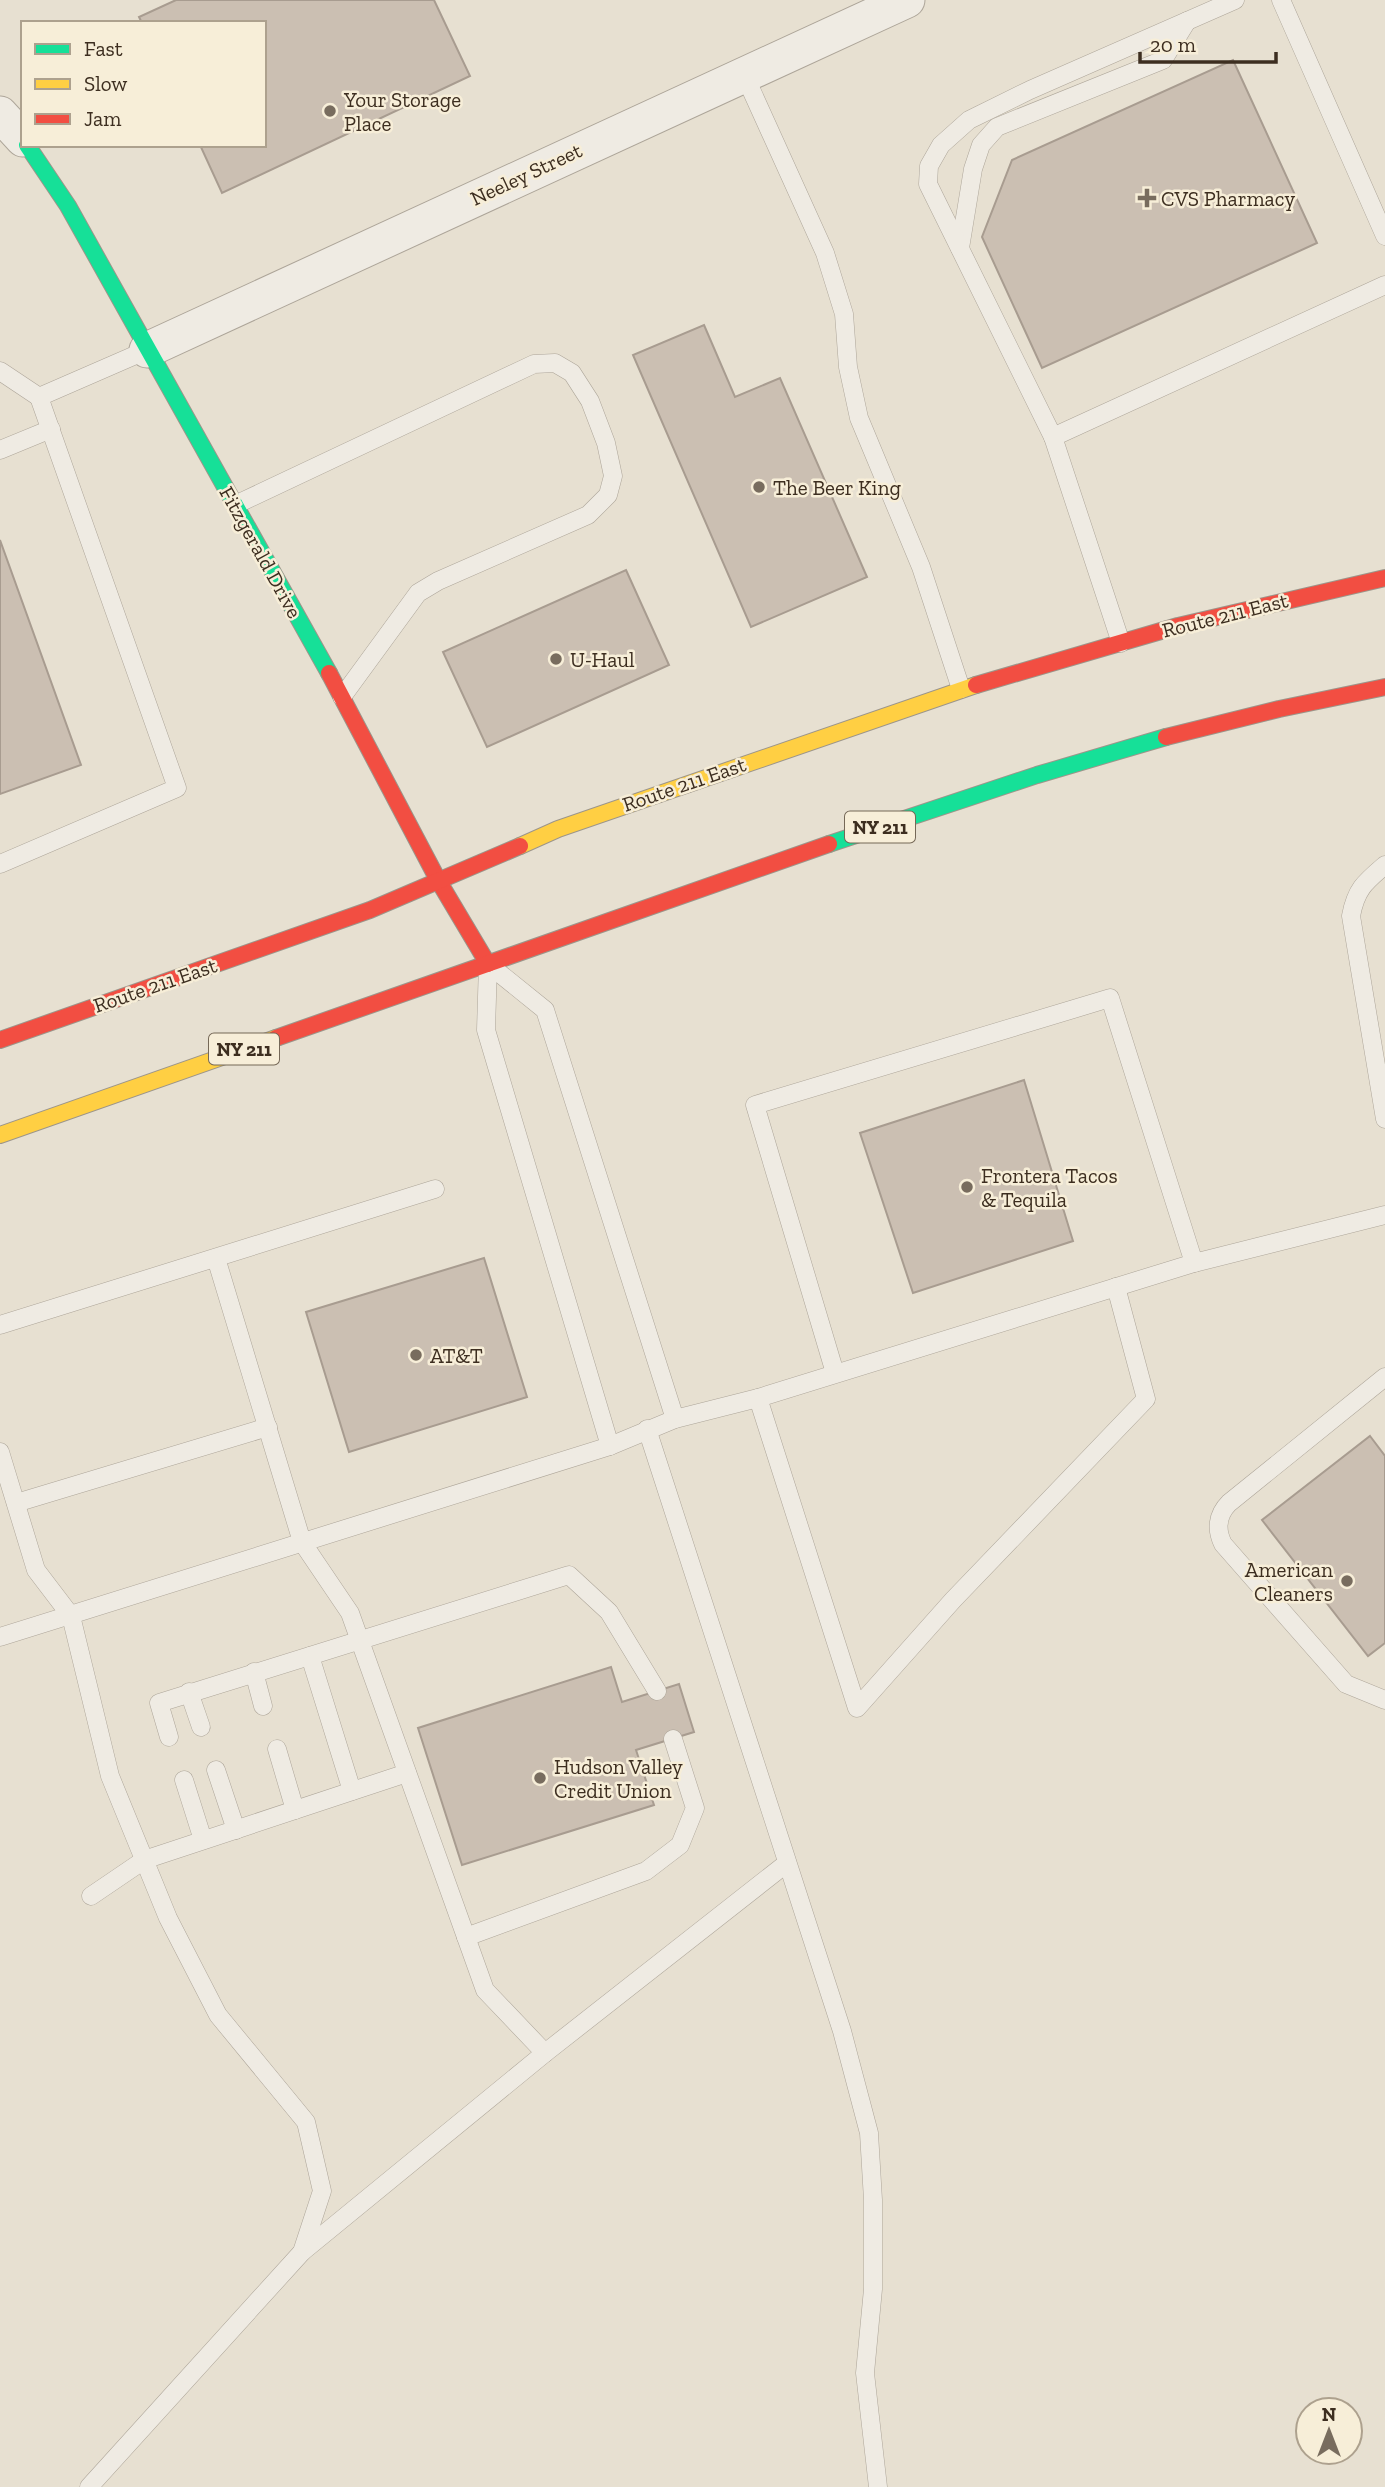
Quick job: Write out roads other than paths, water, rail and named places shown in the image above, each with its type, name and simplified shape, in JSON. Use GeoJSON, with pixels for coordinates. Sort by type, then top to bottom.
{"type":"FeatureCollection","features":[{"type":"Feature","properties":{"kind":"main road","name":"Fitzgerald Drive"},"geometry":{"type":"LineString","coordinates":[[28,147],[68,206],[342,697],[438,880],[488,964]]}},
{"type":"Feature","properties":{"kind":"main road","name":"Route 211 East"},"geometry":{"type":"LineString","coordinates":[[0,1040],[370,910],[558,829],[961,689],[1243,609],[1385,578]]}},
{"type":"Feature","properties":{"kind":"main road","name":"NY 211"},"geometry":{"type":"LineString","coordinates":[[0,1135],[758,868],[1037,775],[1176,735],[1279,709],[1385,687]]}},
{"type":"Feature","properties":{"kind":"street","name":"Neeley Street"},"geometry":{"type":"LineString","coordinates":[[147,350],[906,0]]}},
{"type":"Feature","properties":{"kind":"street"},"geometry":{"type":"LineString","coordinates":[[0,114],[21,137]]}},
{"type":"Feature","properties":{"kind":"lane"},"geometry":{"type":"LineString","coordinates":[[1121,643],[1053,437],[928,184],[929,166],[941,145],[969,120],[1030,90],[1235,0]]}},
{"type":"Feature","properties":{"kind":"lane"},"geometry":{"type":"LineString","coordinates":[[1281,0],[1385,236]]}},
{"type":"Feature","properties":{"kind":"lane"},"geometry":{"type":"LineString","coordinates":[[960,248],[973,169],[981,145],[997,127],[1163,60],[1187,21]]}},
{"type":"Feature","properties":{"kind":"lane"},"geometry":{"type":"LineString","coordinates":[[744,74],[825,253],[844,314],[848,367],[859,418],[921,567],[961,689]]}},
{"type":"Feature","properties":{"kind":"lane"},"geometry":{"type":"LineString","coordinates":[[1053,437],[1385,285]]}},
{"type":"Feature","properties":{"kind":"lane"},"geometry":{"type":"LineString","coordinates":[[39,397],[147,350]]}},
{"type":"Feature","properties":{"kind":"lane"},"geometry":{"type":"LineString","coordinates":[[235,505],[534,364],[555,363],[572,373],[590,401],[606,443],[613,476],[608,495],[589,515],[438,581],[418,593],[342,697]]}},
{"type":"Feature","properties":{"kind":"lane"},"geometry":{"type":"LineString","coordinates":[[0,371],[39,397],[177,788],[0,864]]}},
{"type":"Feature","properties":{"kind":"lane"},"geometry":{"type":"LineString","coordinates":[[0,450],[51,429]]}},
{"type":"Feature","properties":{"kind":"lane"},"geometry":{"type":"LineString","coordinates":[[1385,865],[1355,896],[1351,916],[1385,1119]]}},
{"type":"Feature","properties":{"kind":"lane"},"geometry":{"type":"LineString","coordinates":[[488,964],[545,1010],[675,1419]]}},
{"type":"Feature","properties":{"kind":"lane"},"geometry":{"type":"LineString","coordinates":[[488,964],[486,1030],[610,1446]]}},
{"type":"Feature","properties":{"kind":"lane"},"geometry":{"type":"LineString","coordinates":[[835,1373],[755,1105],[1110,998],[1194,1263]]}},
{"type":"Feature","properties":{"kind":"lane"},"geometry":{"type":"LineString","coordinates":[[0,1325],[435,1189]]}},
{"type":"Feature","properties":{"kind":"lane"},"geometry":{"type":"LineString","coordinates":[[0,1637],[610,1446],[675,1419],[758,1398],[1194,1263],[1385,1215]]}},
{"type":"Feature","properties":{"kind":"lane"},"geometry":{"type":"LineString","coordinates":[[216,1258],[302,1542],[350,1613],[485,1990],[545,2053]]}},
{"type":"Feature","properties":{"kind":"lane"},"geometry":{"type":"LineString","coordinates":[[758,1398],[857,1708],[953,1600],[1146,1399],[1116,1287]]}},
{"type":"Feature","properties":{"kind":"lane"},"geometry":{"type":"LineString","coordinates":[[1385,1377],[1228,1503],[1218,1525],[1218,1535],[1223,1544],[1346,1684],[1385,1700]]}},
{"type":"Feature","properties":{"kind":"lane"},"geometry":{"type":"LineString","coordinates":[[16,1503],[268,1427]]}},
{"type":"Feature","properties":{"kind":"lane"},"geometry":{"type":"LineString","coordinates":[[647,1429],[842,2031],[869,2133],[873,2200],[873,2289],[865,2373],[878,2487]]}},
{"type":"Feature","properties":{"kind":"lane"},"geometry":{"type":"LineString","coordinates":[[0,1452],[36,1570],[71,1616],[110,1776],[168,1918],[218,2015],[306,2122],[322,2191],[302,2252]]}},
{"type":"Feature","properties":{"kind":"lane"},"geometry":{"type":"LineString","coordinates":[[169,1737],[159,1703],[569,1575],[609,1612],[657,1692]]}},
{"type":"Feature","properties":{"kind":"lane"},"geometry":{"type":"LineString","coordinates":[[310,1656],[352,1791]]}},
{"type":"Feature","properties":{"kind":"lane"},"geometry":{"type":"LineString","coordinates":[[254,1672],[263,1706]]}},
{"type":"Feature","properties":{"kind":"lane"},"geometry":{"type":"LineString","coordinates":[[189,1692],[201,1727]]}},
{"type":"Feature","properties":{"kind":"lane"},"geometry":{"type":"LineString","coordinates":[[466,1937],[646,1871],[680,1845],[695,1808],[673,1739]]}},
{"type":"Feature","properties":{"kind":"lane"},"geometry":{"type":"LineString","coordinates":[[277,1749],[295,1810]]}},
{"type":"Feature","properties":{"kind":"lane"},"geometry":{"type":"LineString","coordinates":[[216,1770],[236,1830]]}},
{"type":"Feature","properties":{"kind":"lane"},"geometry":{"type":"LineString","coordinates":[[91,1896],[144,1860],[408,1773]]}},
{"type":"Feature","properties":{"kind":"lane"},"geometry":{"type":"LineString","coordinates":[[184,1780],[203,1840]]}},
{"type":"Feature","properties":{"kind":"lane"},"geometry":{"type":"LineString","coordinates":[[89,2487],[302,2252],[545,2053],[787,1863]]}},
{"type":"Feature","properties":{"kind":"place","name":"Your Storage Place"},"geometry":{"type":"Point","coordinates":[330,111]}},
{"type":"Feature","properties":{"kind":"place","name":"CVS Pharmacy"},"geometry":{"type":"Point","coordinates":[1147,198]}},
{"type":"Feature","properties":{"kind":"place","name":"The Beer King"},"geometry":{"type":"Point","coordinates":[759,487]}},
{"type":"Feature","properties":{"kind":"place","name":"U-Haul"},"geometry":{"type":"Point","coordinates":[556,659]}},
{"type":"Feature","properties":{"kind":"place","name":"Frontera Tacos & Tequila"},"geometry":{"type":"Point","coordinates":[967,1187]}},
{"type":"Feature","properties":{"kind":"place","name":"AT&T"},"geometry":{"type":"Point","coordinates":[416,1355]}},
{"type":"Feature","properties":{"kind":"place","name":"American Cleaners"},"geometry":{"type":"Point","coordinates":[1347,1581]}},
{"type":"Feature","properties":{"kind":"place","name":"Hudson Valley Credit Union"},"geometry":{"type":"Point","coordinates":[540,1778]}}]}
